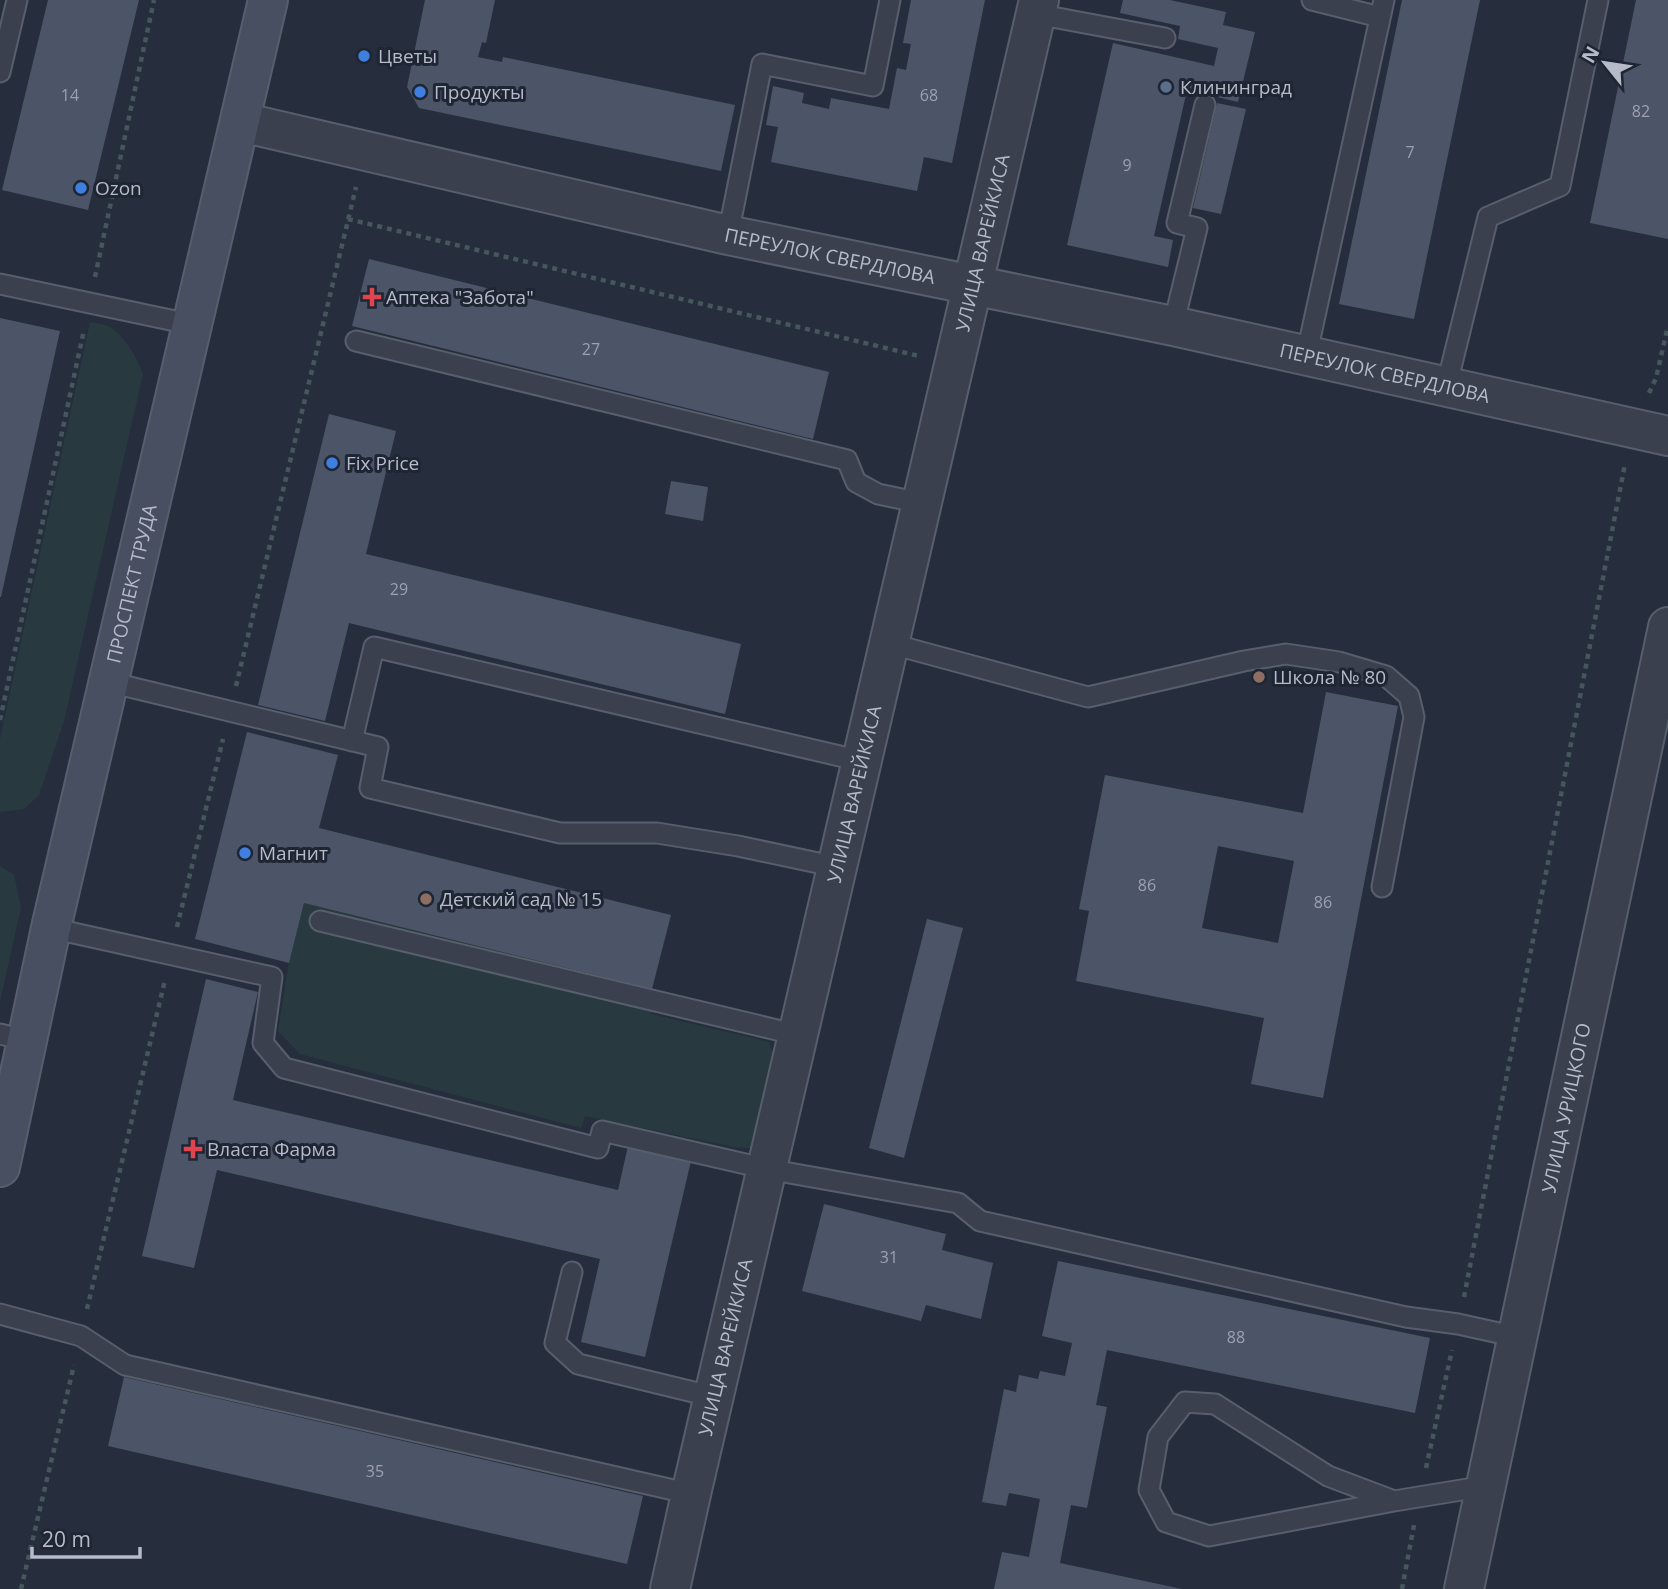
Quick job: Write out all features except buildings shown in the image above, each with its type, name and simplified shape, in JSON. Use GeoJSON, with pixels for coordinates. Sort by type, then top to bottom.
{"type":"FeatureCollection","features":[{"type":"Feature","properties":{"kind":"main road","name":"ПРОСПЕКТ ТРУДА"},"geometry":{"type":"LineString","coordinates":[[0,1167],[14,1037],[51,928],[268,0]]}},
{"type":"Feature","properties":{"kind":"street","name":"УЛИЦА ВАРЕЙКИСА"},"geometry":{"type":"LineString","coordinates":[[670,1589],[1037,7]]}},
{"type":"Feature","properties":{"kind":"street","name":"ПЕРЕУЛОК СВЕРДЛОВА"},"geometry":{"type":"LineString","coordinates":[[241,122],[728,235],[1173,326],[1668,436]]}},
{"type":"Feature","properties":{"kind":"street","name":"УЛИЦА УРИЦКОГО"},"geometry":{"type":"LineString","coordinates":[[1464,1589],[1668,627]]}},
{"type":"Feature","properties":{"kind":"lane"},"geometry":{"type":"LineString","coordinates":[[0,72],[17,0]]}},
{"type":"Feature","properties":{"kind":"lane"},"geometry":{"type":"LineString","coordinates":[[728,235],[762,64],[873,86],[890,0]]}},
{"type":"Feature","properties":{"kind":"lane"},"geometry":{"type":"LineString","coordinates":[[1306,357],[1382,9],[1312,0]]}},
{"type":"Feature","properties":{"kind":"lane"},"geometry":{"type":"LineString","coordinates":[[1446,388],[1488,216],[1560,186],[1598,0]]}},
{"type":"Feature","properties":{"kind":"lane"},"geometry":{"type":"LineString","coordinates":[[1037,7],[1165,38]]}},
{"type":"Feature","properties":{"kind":"lane"},"geometry":{"type":"LineString","coordinates":[[1173,326],[1197,228],[1177,223],[1205,105]]}},
{"type":"Feature","properties":{"kind":"lane"},"geometry":{"type":"LineString","coordinates":[[0,284],[194,325]]}},
{"type":"Feature","properties":{"kind":"lane"},"geometry":{"type":"LineString","coordinates":[[356,341],[847,460],[856,482],[878,494],[921,503]]}},
{"type":"Feature","properties":{"kind":"lane"},"geometry":{"type":"LineString","coordinates":[[888,643],[1088,697],[1244,660],[1286,654],[1339,662],[1386,676],[1409,696],[1414,717],[1382,887]]}},
{"type":"Feature","properties":{"kind":"lane"},"geometry":{"type":"LineString","coordinates":[[352,741],[374,647],[861,761]]}},
{"type":"Feature","properties":{"kind":"lane"},"geometry":{"type":"LineString","coordinates":[[109,682],[378,747],[370,788],[560,833],[657,833],[738,846],[837,867]]}},
{"type":"Feature","properties":{"kind":"lane"},"geometry":{"type":"LineString","coordinates":[[320,921],[798,1035]]}},
{"type":"Feature","properties":{"kind":"lane"},"geometry":{"type":"LineString","coordinates":[[51,928],[272,977],[263,1044],[285,1068],[598,1148],[602,1131],[767,1169],[958,1203],[981,1221],[1406,1317],[1458,1324],[1517,1337]]}},
{"type":"Feature","properties":{"kind":"lane"},"geometry":{"type":"LineString","coordinates":[[572,1272],[555,1343],[578,1364],[714,1397]]}},
{"type":"Feature","properties":{"kind":"lane"},"geometry":{"type":"LineString","coordinates":[[0,1314],[81,1336],[125,1365],[691,1494]]}},
{"type":"Feature","properties":{"kind":"lane"},"geometry":{"type":"LineString","coordinates":[[1394,1502],[1328,1476],[1215,1404],[1185,1402],[1158,1437],[1149,1490],[1166,1522],[1209,1536],[1486,1486]]}},
{"type":"Feature","properties":{"kind":"path"},"geometry":{"type":"LineString","coordinates":[[0,720],[154,0]]}},
{"type":"Feature","properties":{"kind":"path"},"geometry":{"type":"LineString","coordinates":[[20,1589],[365,152]]}},
{"type":"Feature","properties":{"kind":"path"},"geometry":{"type":"LineString","coordinates":[[348,219],[953,364]]}},
{"type":"Feature","properties":{"kind":"path"},"geometry":{"type":"LineString","coordinates":[[1402,1589],[1458,1324],[1631,429],[1656,378],[1668,326]]}},
{"type":"Feature","properties":{"kind":"shaded area"},"geometry":{"type":"Polygon","coordinates":[[[90,322],[108,326],[119,335],[134,354],[143,374],[64,721],[39,795],[24,809],[0,812],[0,739],[90,322]]]}},
{"type":"Feature","properties":{"kind":"shaded area"},"geometry":{"type":"Polygon","coordinates":[[[0,866],[14,875],[21,907],[0,1002],[0,866]]]}},
{"type":"Feature","properties":{"kind":"shaded area"},"geometry":{"type":"Polygon","coordinates":[[[304,903],[652,989],[651,1014],[769,1042],[776,1063],[756,1148],[739,1148],[585,1116],[581,1128],[300,1054],[278,1031],[289,963],[304,903]]]}},
{"type":"Feature","properties":{"kind":"place","name":"Цветы"},"geometry":{"type":"Point","coordinates":[364,56]}},
{"type":"Feature","properties":{"kind":"place","name":"Клининград"},"geometry":{"type":"Point","coordinates":[1166,87]}},
{"type":"Feature","properties":{"kind":"place","name":"Продукты"},"geometry":{"type":"Point","coordinates":[420,92]}},
{"type":"Feature","properties":{"kind":"place","name":"Ozon"},"geometry":{"type":"Point","coordinates":[81,188]}},
{"type":"Feature","properties":{"kind":"place","name":"Аптека \"Забота\""},"geometry":{"type":"Point","coordinates":[372,297]}},
{"type":"Feature","properties":{"kind":"place","name":"Fix Price"},"geometry":{"type":"Point","coordinates":[332,463]}},
{"type":"Feature","properties":{"kind":"place","name":"Школа № 80"},"geometry":{"type":"Point","coordinates":[1259,677]}},
{"type":"Feature","properties":{"kind":"place","name":"Магнит"},"geometry":{"type":"Point","coordinates":[245,853]}},
{"type":"Feature","properties":{"kind":"place","name":"Детский сад № 15"},"geometry":{"type":"Point","coordinates":[426,899]}},
{"type":"Feature","properties":{"kind":"place","name":"Власта Фарма"},"geometry":{"type":"Point","coordinates":[193,1149]}}]}
